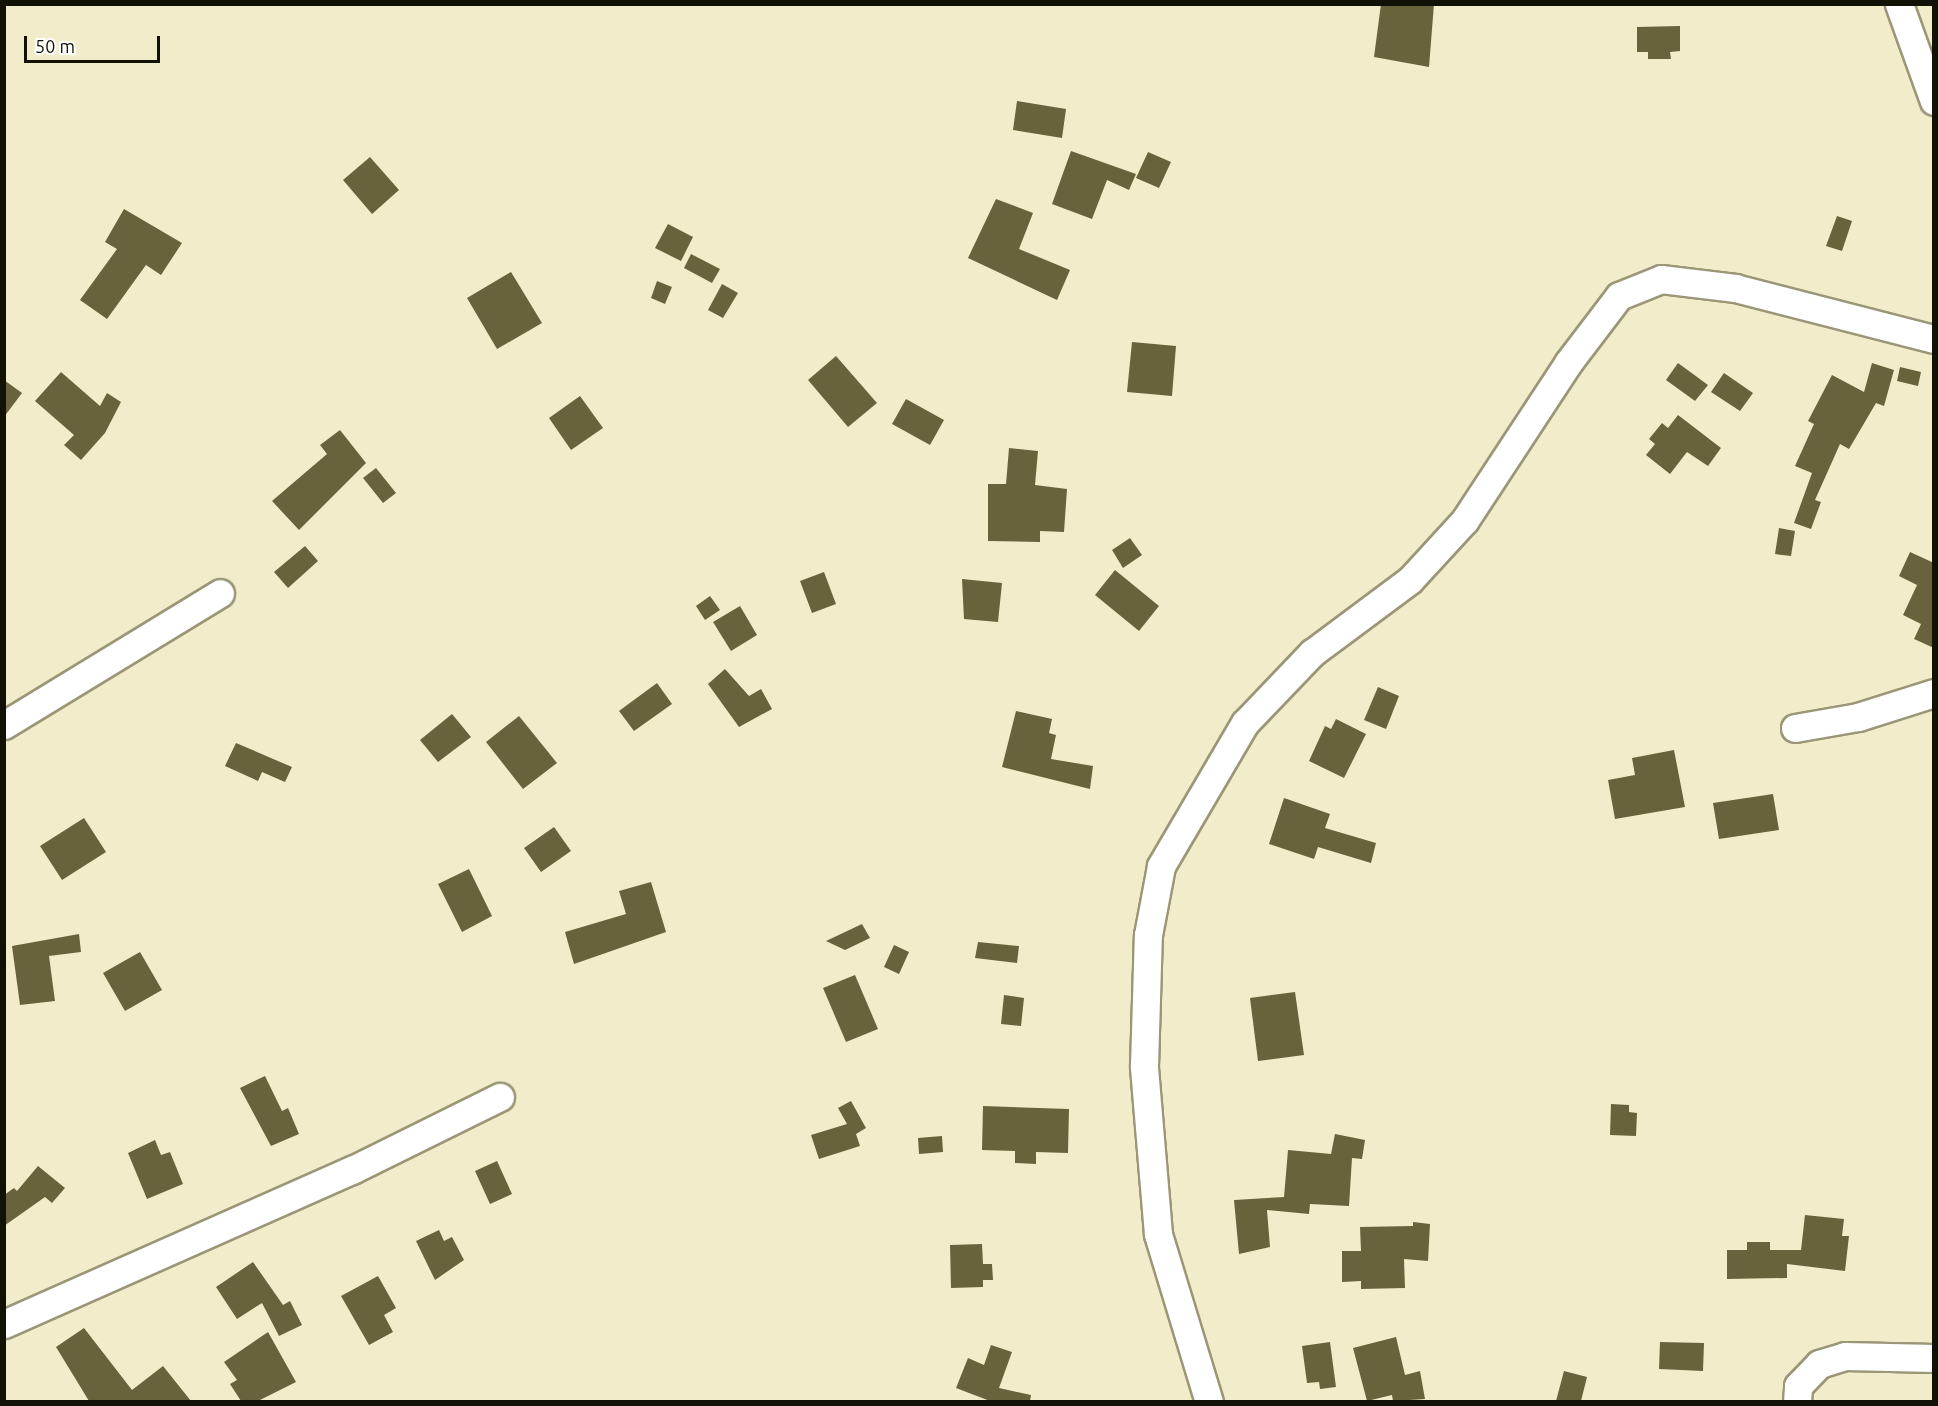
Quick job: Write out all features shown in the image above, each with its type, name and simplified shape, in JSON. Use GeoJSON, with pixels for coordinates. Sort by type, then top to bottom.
{"type":"FeatureCollection","features":[{"type":"Feature","properties":{"kind":"street"},"geometry":{"type":"LineString","coordinates":[[1899,4],[1934,101]]}},
{"type":"Feature","properties":{"kind":"street"},"geometry":{"type":"LineString","coordinates":[[1209,1401],[1158,1234],[1144,1066],[1148,935],[1161,866],[1245,723],[1312,653],[1410,580],[1465,520],[1568,363],[1618,297],[1661,279],[1735,288],[1934,339]]}},
{"type":"Feature","properties":{"kind":"street"},"geometry":{"type":"LineString","coordinates":[[4,725],[220,594]]}},
{"type":"Feature","properties":{"kind":"street"},"geometry":{"type":"LineString","coordinates":[[1795,728],[1858,717],[1934,693]]}},
{"type":"Feature","properties":{"kind":"street"},"geometry":{"type":"LineString","coordinates":[[4,1323],[341,1175],[500,1097]]}},
{"type":"Feature","properties":{"kind":"street"},"geometry":{"type":"LineString","coordinates":[[1797,1401],[1798,1386],[1819,1364],[1845,1356],[1934,1358]]}},
{"type":"Feature","properties":{"kind":"building"},"geometry":{"type":"Polygon","coordinates":[[[1381,4],[1434,4],[1429,67],[1374,57],[1381,4]]]}},
{"type":"Feature","properties":{"kind":"building"},"geometry":{"type":"Polygon","coordinates":[[[1680,26],[1680,51],[1670,52],[1671,59],[1648,59],[1648,52],[1637,52],[1637,27],[1680,26]]]}},
{"type":"Feature","properties":{"kind":"building"},"geometry":{"type":"Polygon","coordinates":[[[1017,101],[1066,109],[1062,138],[1013,130],[1017,101]]]}},
{"type":"Feature","properties":{"kind":"building"},"geometry":{"type":"Polygon","coordinates":[[[1071,151],[1136,174],[1129,190],[1107,180],[1092,219],[1052,204],[1071,151]]]}},
{"type":"Feature","properties":{"kind":"building"},"geometry":{"type":"Polygon","coordinates":[[[1148,152],[1171,162],[1159,188],[1136,178],[1148,152]]]}},
{"type":"Feature","properties":{"kind":"building"},"geometry":{"type":"Polygon","coordinates":[[[370,157],[399,190],[372,214],[343,180],[370,157]]]}},
{"type":"Feature","properties":{"kind":"building"},"geometry":{"type":"Polygon","coordinates":[[[996,199],[1033,213],[1019,249],[1070,270],[1057,300],[968,258],[996,199]]]}},
{"type":"Feature","properties":{"kind":"building"},"geometry":{"type":"Polygon","coordinates":[[[124,209],[182,243],[161,275],[146,265],[107,319],[80,300],[117,249],[105,242],[124,209]]]}},
{"type":"Feature","properties":{"kind":"building"},"geometry":{"type":"Polygon","coordinates":[[[1837,216],[1852,221],[1842,251],[1826,246],[1837,216]]]}},
{"type":"Feature","properties":{"kind":"building"},"geometry":{"type":"Polygon","coordinates":[[[668,224],[693,237],[681,261],[655,248],[668,224]]]}},
{"type":"Feature","properties":{"kind":"building"},"geometry":{"type":"Polygon","coordinates":[[[691,254],[720,269],[712,283],[684,268],[691,254]]]}},
{"type":"Feature","properties":{"kind":"building"},"geometry":{"type":"Polygon","coordinates":[[[511,272],[542,323],[497,349],[467,298],[511,272]]]}},
{"type":"Feature","properties":{"kind":"building"},"geometry":{"type":"Polygon","coordinates":[[[657,281],[672,287],[665,304],[651,298],[657,281]]]}},
{"type":"Feature","properties":{"kind":"building"},"geometry":{"type":"Polygon","coordinates":[[[722,284],[738,293],[723,318],[708,310],[722,284]]]}},
{"type":"Feature","properties":{"kind":"building"},"geometry":{"type":"Polygon","coordinates":[[[1132,342],[1176,346],[1172,396],[1127,392],[1132,342]]]}},
{"type":"Feature","properties":{"kind":"building"},"geometry":{"type":"Polygon","coordinates":[[[836,356],[877,403],[848,427],[808,380],[836,356]]]}},
{"type":"Feature","properties":{"kind":"building"},"geometry":{"type":"Polygon","coordinates":[[[1678,363],[1708,385],[1695,401],[1666,380],[1678,363]]]}},
{"type":"Feature","properties":{"kind":"building"},"geometry":{"type":"Polygon","coordinates":[[[1872,363],[1894,370],[1884,406],[1876,403],[1849,449],[1840,444],[1815,500],[1821,502],[1811,529],[1794,523],[1812,473],[1795,466],[1814,424],[1808,421],[1832,375],[1864,392],[1872,363]]]}},
{"type":"Feature","properties":{"kind":"building"},"geometry":{"type":"Polygon","coordinates":[[[1900,367],[1921,372],[1918,386],[1897,381],[1900,367]]]}},
{"type":"Feature","properties":{"kind":"building"},"geometry":{"type":"Polygon","coordinates":[[[61,372],[100,406],[107,393],[121,402],[105,433],[81,460],[64,445],[74,435],[35,401],[61,372]]]}},
{"type":"Feature","properties":{"kind":"building"},"geometry":{"type":"Polygon","coordinates":[[[1724,373],[1753,393],[1740,411],[1711,392],[1724,373]]]}},
{"type":"Feature","properties":{"kind":"building"},"geometry":{"type":"Polygon","coordinates":[[[4,380],[22,393],[4,417],[4,380]]]}},
{"type":"Feature","properties":{"kind":"building"},"geometry":{"type":"Polygon","coordinates":[[[580,396],[603,428],[571,450],[549,418],[580,396]]]}},
{"type":"Feature","properties":{"kind":"building"},"geometry":{"type":"Polygon","coordinates":[[[906,399],[944,420],[930,445],[892,424],[906,399]]]}},
{"type":"Feature","properties":{"kind":"building"},"geometry":{"type":"Polygon","coordinates":[[[1678,415],[1721,448],[1708,466],[1687,452],[1670,474],[1646,455],[1655,444],[1649,439],[1662,423],[1668,428],[1678,415]]]}},
{"type":"Feature","properties":{"kind":"building"},"geometry":{"type":"Polygon","coordinates":[[[340,430],[366,463],[299,530],[272,501],[327,454],[320,445],[340,430]]]}},
{"type":"Feature","properties":{"kind":"building"},"geometry":{"type":"Polygon","coordinates":[[[1009,448],[1038,451],[1035,485],[1067,489],[1064,532],[1040,531],[1040,542],[988,541],[988,484],[1006,484],[1009,448]]]}},
{"type":"Feature","properties":{"kind":"building"},"geometry":{"type":"Polygon","coordinates":[[[376,468],[396,493],[383,503],[363,478],[376,468]]]}},
{"type":"Feature","properties":{"kind":"building"},"geometry":{"type":"Polygon","coordinates":[[[1779,528],[1795,531],[1791,556],[1775,554],[1779,528]]]}},
{"type":"Feature","properties":{"kind":"building"},"geometry":{"type":"Polygon","coordinates":[[[1130,538],[1142,555],[1123,568],[1112,550],[1130,538]]]}},
{"type":"Feature","properties":{"kind":"building"},"geometry":{"type":"Polygon","coordinates":[[[305,546],[318,561],[288,588],[274,572],[305,546]]]}},
{"type":"Feature","properties":{"kind":"building"},"geometry":{"type":"Polygon","coordinates":[[[1910,552],[1934,563],[1934,648],[1914,639],[1921,624],[1903,615],[1917,585],[1899,576],[1910,552]]]}},
{"type":"Feature","properties":{"kind":"building"},"geometry":{"type":"Polygon","coordinates":[[[1115,570],[1159,606],[1139,631],[1095,595],[1115,570]]]}},
{"type":"Feature","properties":{"kind":"building"},"geometry":{"type":"Polygon","coordinates":[[[824,572],[836,604],[812,613],[800,581],[824,572]]]}},
{"type":"Feature","properties":{"kind":"building"},"geometry":{"type":"Polygon","coordinates":[[[962,579],[1002,583],[998,622],[964,619],[962,579]]]}},
{"type":"Feature","properties":{"kind":"building"},"geometry":{"type":"Polygon","coordinates":[[[710,596],[720,610],[705,620],[696,606],[710,596]]]}},
{"type":"Feature","properties":{"kind":"building"},"geometry":{"type":"Polygon","coordinates":[[[740,606],[757,635],[731,651],[713,622],[740,606]]]}},
{"type":"Feature","properties":{"kind":"building"},"geometry":{"type":"Polygon","coordinates":[[[725,669],[749,696],[761,689],[772,709],[739,727],[708,684],[725,669]]]}},
{"type":"Feature","properties":{"kind":"building"},"geometry":{"type":"Polygon","coordinates":[[[657,683],[672,704],[634,731],[619,711],[657,683]]]}},
{"type":"Feature","properties":{"kind":"building"},"geometry":{"type":"Polygon","coordinates":[[[1378,687],[1399,696],[1386,729],[1364,720],[1378,687]]]}},
{"type":"Feature","properties":{"kind":"building"},"geometry":{"type":"Polygon","coordinates":[[[1016,711],[1052,719],[1049,733],[1056,735],[1051,759],[1093,766],[1090,789],[1002,767],[1016,711]]]}},
{"type":"Feature","properties":{"kind":"building"},"geometry":{"type":"Polygon","coordinates":[[[452,714],[471,737],[438,762],[420,740],[452,714]]]}},
{"type":"Feature","properties":{"kind":"building"},"geometry":{"type":"Polygon","coordinates":[[[519,716],[557,763],[523,789],[486,742],[519,716]]]}},
{"type":"Feature","properties":{"kind":"building"},"geometry":{"type":"Polygon","coordinates":[[[1336,719],[1366,734],[1344,778],[1309,761],[1325,726],[1331,729],[1336,719]]]}},
{"type":"Feature","properties":{"kind":"building"},"geometry":{"type":"Polygon","coordinates":[[[236,743],[292,767],[285,782],[262,772],[258,781],[225,766],[236,743]]]}},
{"type":"Feature","properties":{"kind":"building"},"geometry":{"type":"Polygon","coordinates":[[[1674,750],[1685,807],[1615,819],[1608,780],[1635,775],[1632,758],[1674,750]]]}},
{"type":"Feature","properties":{"kind":"building"},"geometry":{"type":"Polygon","coordinates":[[[1773,794],[1779,830],[1719,839],[1713,803],[1773,794]]]}},
{"type":"Feature","properties":{"kind":"building"},"geometry":{"type":"Polygon","coordinates":[[[1284,798],[1330,814],[1325,828],[1376,843],[1371,863],[1318,847],[1314,859],[1269,844],[1284,798]]]}},
{"type":"Feature","properties":{"kind":"building"},"geometry":{"type":"Polygon","coordinates":[[[84,818],[106,852],[62,880],[40,846],[84,818]]]}},
{"type":"Feature","properties":{"kind":"building"},"geometry":{"type":"Polygon","coordinates":[[[554,827],[571,851],[541,872],[524,848],[554,827]]]}},
{"type":"Feature","properties":{"kind":"building"},"geometry":{"type":"Polygon","coordinates":[[[469,869],[492,916],[462,932],[438,884],[469,869]]]}},
{"type":"Feature","properties":{"kind":"building"},"geometry":{"type":"Polygon","coordinates":[[[651,882],[666,932],[574,964],[565,932],[626,914],[619,891],[651,882]]]}},
{"type":"Feature","properties":{"kind":"building"},"geometry":{"type":"Polygon","coordinates":[[[862,924],[870,938],[845,950],[826,941],[862,924]]]}},
{"type":"Feature","properties":{"kind":"building"},"geometry":{"type":"Polygon","coordinates":[[[79,934],[81,952],[49,956],[55,1001],[20,1005],[12,946],[79,934]]]}},
{"type":"Feature","properties":{"kind":"building"},"geometry":{"type":"Polygon","coordinates":[[[978,942],[1019,946],[1017,963],[975,958],[978,942]]]}},
{"type":"Feature","properties":{"kind":"building"},"geometry":{"type":"Polygon","coordinates":[[[894,945],[909,952],[899,974],[884,967],[894,945]]]}},
{"type":"Feature","properties":{"kind":"building"},"geometry":{"type":"Polygon","coordinates":[[[140,952],[162,990],[125,1011],[103,973],[140,952]]]}},
{"type":"Feature","properties":{"kind":"building"},"geometry":{"type":"Polygon","coordinates":[[[855,975],[878,1029],[846,1042],[823,988],[855,975]]]}},
{"type":"Feature","properties":{"kind":"building"},"geometry":{"type":"Polygon","coordinates":[[[1295,992],[1304,1055],[1258,1061],[1250,998],[1295,992]]]}},
{"type":"Feature","properties":{"kind":"building"},"geometry":{"type":"Polygon","coordinates":[[[1004,995],[1024,998],[1021,1026],[1001,1024],[1004,995]]]}},
{"type":"Feature","properties":{"kind":"building"},"geometry":{"type":"Polygon","coordinates":[[[265,1076],[282,1111],[288,1108],[299,1134],[271,1146],[240,1088],[265,1076]]]}},
{"type":"Feature","properties":{"kind":"building"},"geometry":{"type":"Polygon","coordinates":[[[851,1101],[866,1128],[856,1134],[860,1146],[819,1159],[811,1135],[847,1124],[838,1108],[851,1101]]]}},
{"type":"Feature","properties":{"kind":"building"},"geometry":{"type":"Polygon","coordinates":[[[1611,1104],[1629,1105],[1629,1112],[1637,1113],[1636,1136],[1610,1135],[1611,1104]]]}},
{"type":"Feature","properties":{"kind":"building"},"geometry":{"type":"Polygon","coordinates":[[[983,1106],[1069,1109],[1068,1153],[1036,1152],[1036,1164],[1015,1163],[1015,1151],[982,1150],[983,1106]]]}},
{"type":"Feature","properties":{"kind":"building"},"geometry":{"type":"Polygon","coordinates":[[[1335,1134],[1365,1140],[1362,1159],[1352,1158],[1349,1206],[1310,1204],[1309,1214],[1267,1210],[1270,1247],[1239,1254],[1234,1200],[1284,1197],[1288,1150],[1331,1154],[1335,1134]]]}},
{"type":"Feature","properties":{"kind":"building"},"geometry":{"type":"Polygon","coordinates":[[[942,1136],[943,1152],[919,1154],[918,1138],[942,1136]]]}},
{"type":"Feature","properties":{"kind":"building"},"geometry":{"type":"Polygon","coordinates":[[[155,1140],[161,1155],[170,1152],[183,1184],[147,1199],[128,1153],[155,1140]]]}},
{"type":"Feature","properties":{"kind":"building"},"geometry":{"type":"Polygon","coordinates":[[[497,1161],[512,1194],[490,1204],[475,1171],[497,1161]]]}},
{"type":"Feature","properties":{"kind":"building"},"geometry":{"type":"Polygon","coordinates":[[[38,1166],[65,1188],[52,1203],[45,1197],[4,1226],[4,1195],[14,1188],[17,1191],[38,1166]]]}},
{"type":"Feature","properties":{"kind":"building"},"geometry":{"type":"Polygon","coordinates":[[[1805,1215],[1844,1219],[1842,1236],[1849,1236],[1845,1271],[1787,1264],[1787,1278],[1727,1279],[1727,1250],[1747,1250],[1747,1242],[1770,1242],[1770,1250],[1801,1250],[1805,1215]]]}},
{"type":"Feature","properties":{"kind":"building"},"geometry":{"type":"Polygon","coordinates":[[[1413,1222],[1430,1224],[1428,1261],[1404,1259],[1405,1288],[1361,1289],[1361,1281],[1342,1282],[1342,1251],[1361,1251],[1360,1227],[1413,1226],[1413,1222]]]}},
{"type":"Feature","properties":{"kind":"building"},"geometry":{"type":"Polygon","coordinates":[[[439,1230],[444,1241],[452,1237],[464,1260],[435,1280],[416,1241],[439,1230]]]}},
{"type":"Feature","properties":{"kind":"building"},"geometry":{"type":"Polygon","coordinates":[[[982,1244],[983,1264],[992,1264],[993,1280],[983,1280],[983,1287],[951,1288],[950,1245],[982,1244]]]}},
{"type":"Feature","properties":{"kind":"building"},"geometry":{"type":"Polygon","coordinates":[[[253,1262],[283,1305],[290,1301],[302,1325],[279,1336],[262,1303],[237,1319],[216,1287],[253,1262]]]}},
{"type":"Feature","properties":{"kind":"building"},"geometry":{"type":"Polygon","coordinates":[[[378,1276],[396,1308],[384,1315],[393,1332],[369,1345],[341,1296],[378,1276]]]}},
{"type":"Feature","properties":{"kind":"building"},"geometry":{"type":"Polygon","coordinates":[[[84,1328],[132,1390],[163,1366],[191,1401],[89,1401],[56,1347],[84,1328]]]}},
{"type":"Feature","properties":{"kind":"building"},"geometry":{"type":"Polygon","coordinates":[[[268,1332],[296,1382],[258,1401],[241,1401],[230,1384],[237,1380],[224,1362],[268,1332]]]}},
{"type":"Feature","properties":{"kind":"building"},"geometry":{"type":"Polygon","coordinates":[[[1396,1337],[1405,1375],[1420,1371],[1425,1399],[1393,1401],[1392,1395],[1367,1401],[1353,1348],[1396,1337]]]}},
{"type":"Feature","properties":{"kind":"building"},"geometry":{"type":"Polygon","coordinates":[[[1330,1342],[1336,1387],[1320,1389],[1319,1382],[1307,1383],[1302,1346],[1330,1342]]]}},
{"type":"Feature","properties":{"kind":"building"},"geometry":{"type":"Polygon","coordinates":[[[1660,1342],[1704,1343],[1703,1371],[1659,1369],[1660,1342]]]}},
{"type":"Feature","properties":{"kind":"building"},"geometry":{"type":"Polygon","coordinates":[[[991,1345],[1012,1352],[999,1388],[1031,1395],[1030,1401],[990,1401],[956,1388],[968,1358],[984,1365],[991,1345]]]}},
{"type":"Feature","properties":{"kind":"building"},"geometry":{"type":"Polygon","coordinates":[[[1564,1371],[1587,1377],[1581,1401],[1556,1401],[1564,1371]]]}}]}
